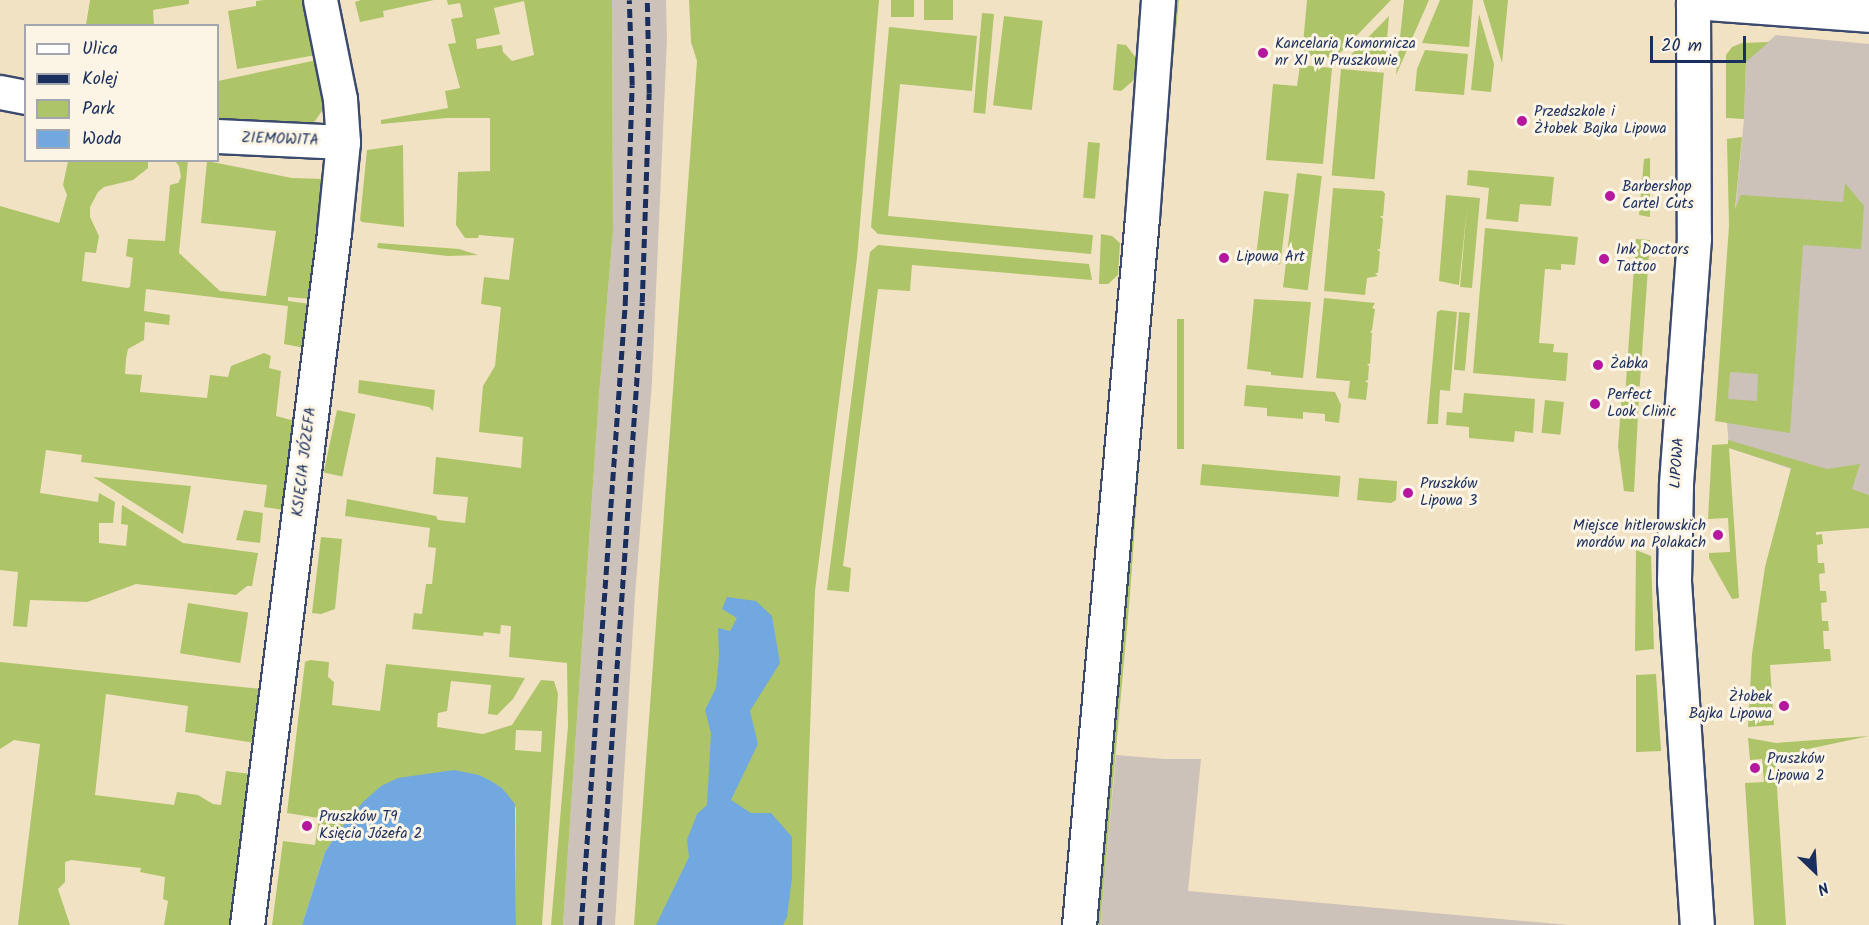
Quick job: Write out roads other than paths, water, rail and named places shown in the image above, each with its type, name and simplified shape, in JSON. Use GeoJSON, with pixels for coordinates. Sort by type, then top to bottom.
{"type":"FeatureCollection","features":[{"type":"Feature","properties":{"kind":"street","name":"KSIĘCIA JÓZEFA"},"geometry":{"type":"LineString","coordinates":[[247,925],[334,232],[343,142],[339,99],[320,0]]}},
{"type":"Feature","properties":{"kind":"street"},"geometry":{"type":"LineString","coordinates":[[1079,925],[1142,218],[1158,0]]}},
{"type":"Feature","properties":{"kind":"street"},"geometry":{"type":"LineString","coordinates":[[1693,1],[1869,15]]}},
{"type":"Feature","properties":{"kind":"street","name":"LIPOWA"},"geometry":{"type":"LineString","coordinates":[[1693,1],[1694,248],[1674,550],[1697,925]]}},
{"type":"Feature","properties":{"kind":"street"},"geometry":{"type":"LineString","coordinates":[[0,92],[24,97]]}},
{"type":"Feature","properties":{"kind":"street","name":"ZIEMOWITA"},"geometry":{"type":"LineString","coordinates":[[219,136],[343,142]]}},
{"type":"Feature","properties":{"kind":"water"},"geometry":{"type":"Polygon","coordinates":[[[727,597],[756,601],[772,616],[780,663],[750,711],[758,744],[731,800],[751,813],[771,813],[792,837],[792,878],[787,917],[783,925],[656,925],[689,857],[687,840],[697,814],[707,805],[711,733],[705,710],[716,688],[719,656],[718,628],[730,631],[737,618],[722,609],[727,597]]]}},
{"type":"Feature","properties":{"kind":"water"},"geometry":{"type":"Polygon","coordinates":[[[454,770],[479,775],[491,781],[502,788],[515,804],[516,925],[302,925],[325,852],[363,802],[381,786],[398,778],[454,770]]]}},
{"type":"Feature","properties":{"kind":"railway"},"geometry":{"type":"LineString","coordinates":[[581,925],[625,304],[632,85],[629,0]]}},
{"type":"Feature","properties":{"kind":"railway"},"geometry":{"type":"LineString","coordinates":[[599,925],[642,302],[649,93],[647,0]]}},
{"type":"Feature","properties":{"kind":"place","name":"Kancelaria Komornicza nr XI w Pruszkowie"},"geometry":{"type":"Point","coordinates":[1263,53]}},
{"type":"Feature","properties":{"kind":"place","name":"Przedszkole i Żłobek Bajka Lipowa"},"geometry":{"type":"Point","coordinates":[1522,121]}},
{"type":"Feature","properties":{"kind":"place","name":"Barbershop Cartel Cuts"},"geometry":{"type":"Point","coordinates":[1610,196]}},
{"type":"Feature","properties":{"kind":"place","name":"Lipowa Art"},"geometry":{"type":"Point","coordinates":[1224,258]}},
{"type":"Feature","properties":{"kind":"place","name":"Ink Doctors Tattoo"},"geometry":{"type":"Point","coordinates":[1604,259]}},
{"type":"Feature","properties":{"kind":"place","name":"Żabka"},"geometry":{"type":"Point","coordinates":[1598,365]}},
{"type":"Feature","properties":{"kind":"place","name":"Perfect Look Clinic"},"geometry":{"type":"Point","coordinates":[1595,404]}},
{"type":"Feature","properties":{"kind":"place","name":"Pruszków Lipowa 3"},"geometry":{"type":"Point","coordinates":[1408,493]}},
{"type":"Feature","properties":{"kind":"place","name":"Miejsce hitlerowskich mordów na Polakach"},"geometry":{"type":"Point","coordinates":[1718,535]}},
{"type":"Feature","properties":{"kind":"place","name":"Żłobek Bajka Lipowa"},"geometry":{"type":"Point","coordinates":[1784,706]}},
{"type":"Feature","properties":{"kind":"place","name":"Pruszków Lipowa 2"},"geometry":{"type":"Point","coordinates":[1755,768]}},
{"type":"Feature","properties":{"kind":"place","name":"Pruszków T9 Księcia Józefa 2"},"geometry":{"type":"Point","coordinates":[307,826]}}]}
